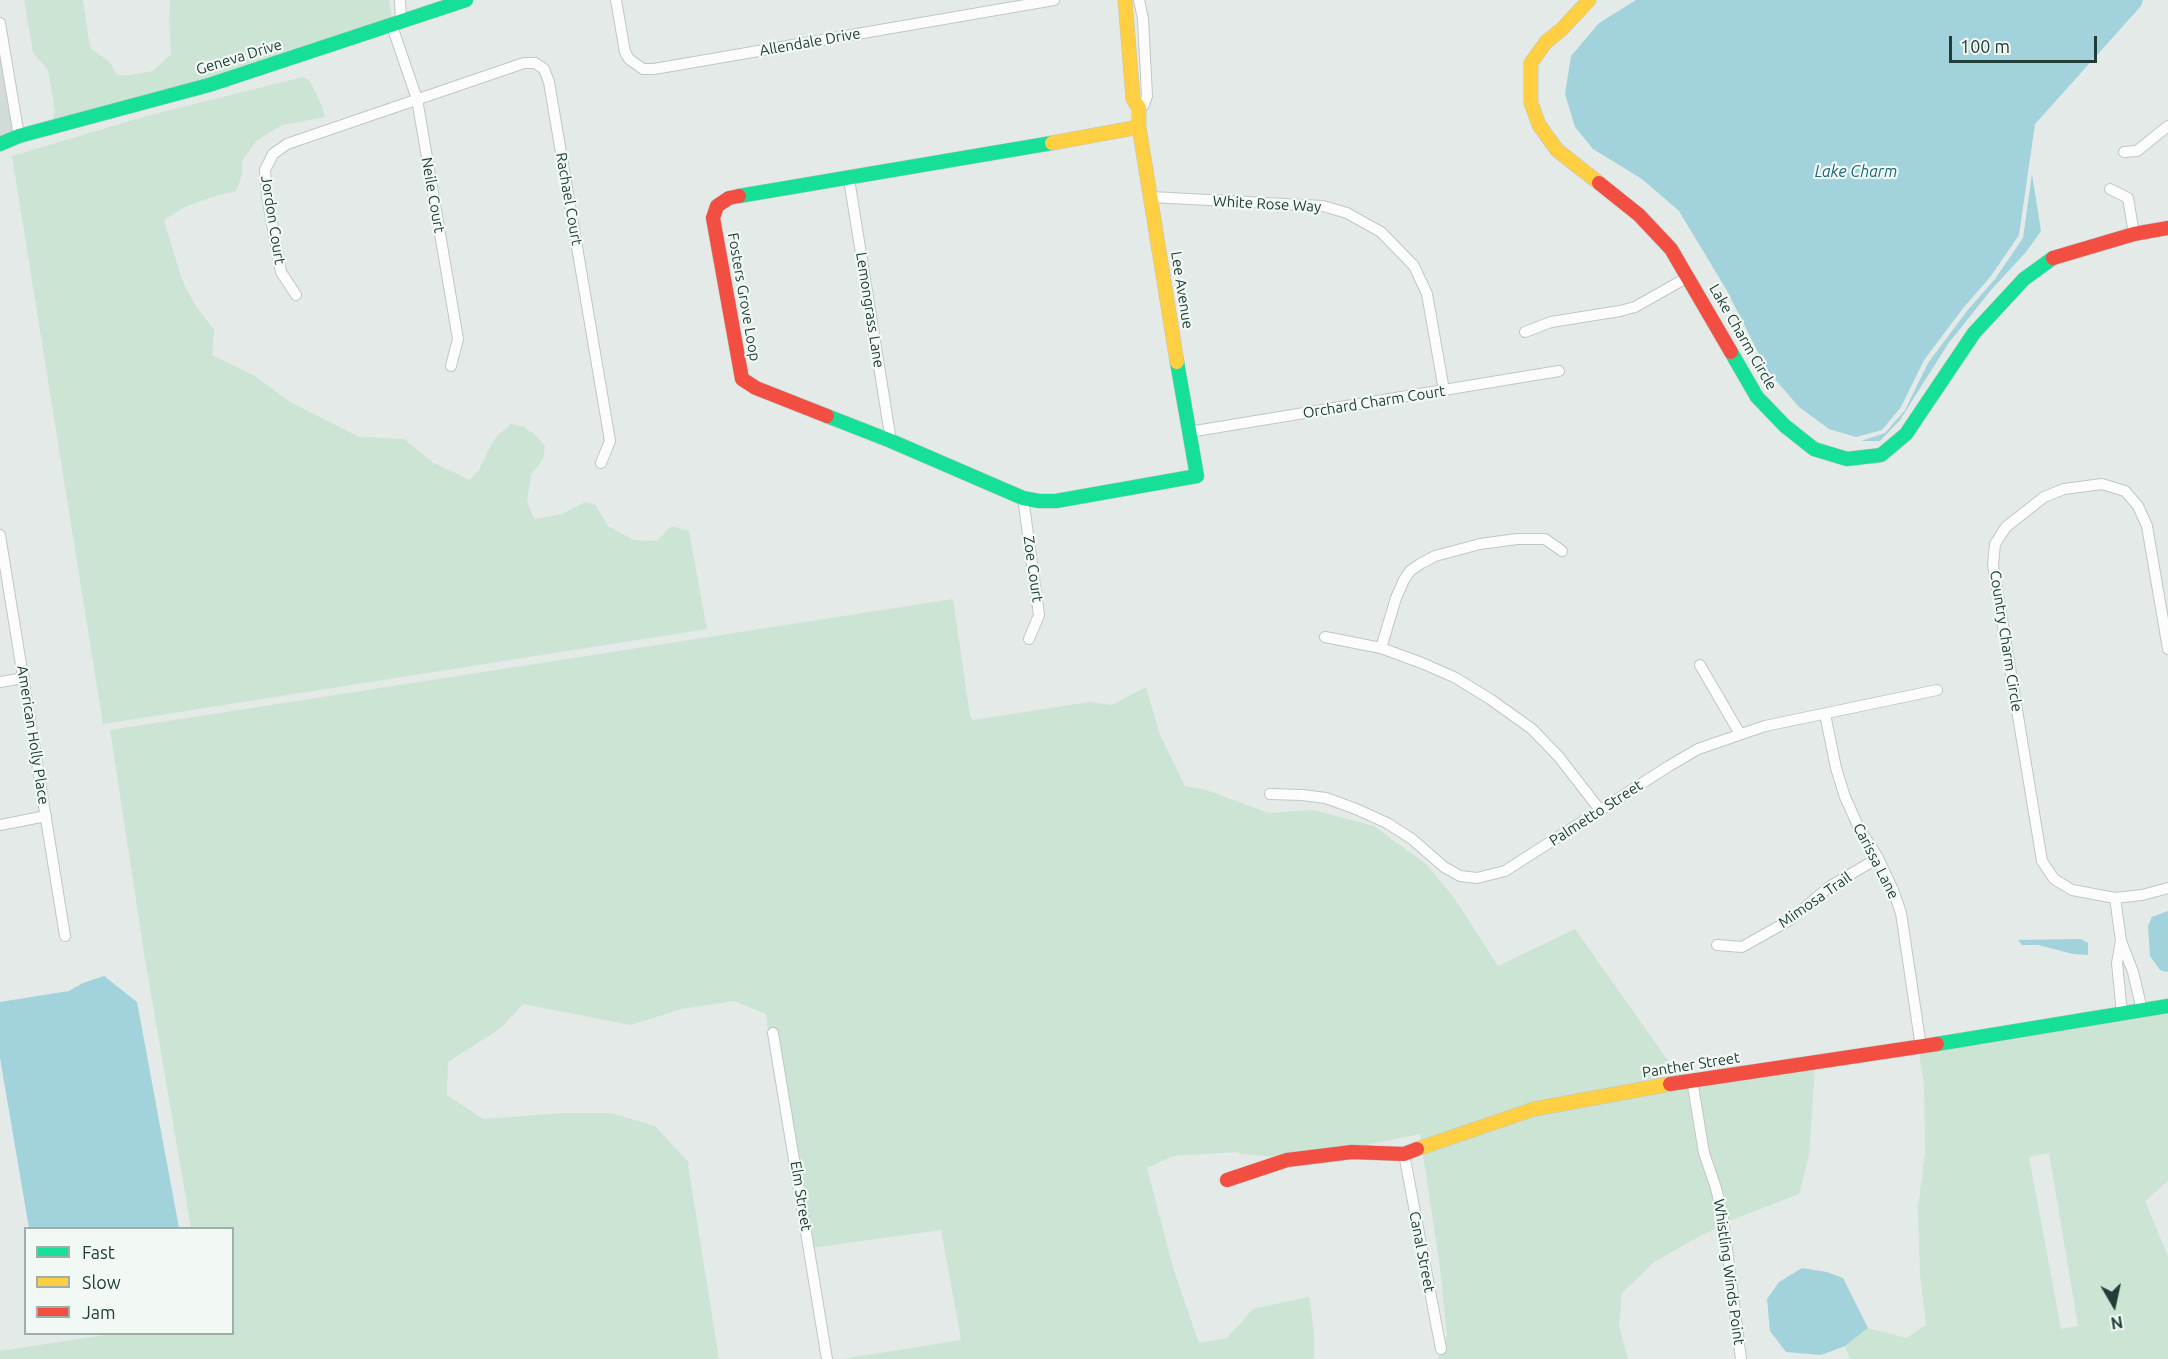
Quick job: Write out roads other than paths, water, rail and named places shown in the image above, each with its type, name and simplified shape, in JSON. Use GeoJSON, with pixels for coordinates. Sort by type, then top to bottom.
{"type":"FeatureCollection","features":[{"type":"Feature","properties":{"kind":"street","name":"Neile Court"},"geometry":{"type":"LineString","coordinates":[[400,0],[397,25],[417,99],[458,339],[451,366]]}},
{"type":"Feature","properties":{"kind":"street","name":"Geneva Drive"},"geometry":{"type":"LineString","coordinates":[[0,144],[19,136],[209,85],[397,25],[466,0]]}},
{"type":"Feature","properties":{"kind":"street","name":"Allendale Drive"},"geometry":{"type":"LineString","coordinates":[[616,0],[625,51],[629,59],[643,69],[654,69],[1054,0]]}},
{"type":"Feature","properties":{"kind":"street","name":"Lee Avenue"},"geometry":{"type":"LineString","coordinates":[[1125,0],[1133,99],[1139,108],[1139,127],[1150,197],[1197,476]]}},
{"type":"Feature","properties":{"kind":"street","name":"Lee Avenue"},"geometry":{"type":"LineString","coordinates":[[1139,0],[1143,19],[1147,96],[1144,105],[1139,108]]}},
{"type":"Feature","properties":{"kind":"street","name":"Lake Charm Circle"},"geometry":{"type":"LineString","coordinates":[[1589,0],[1562,29],[1546,42],[1531,63],[1531,103],[1539,125],[1557,150],[1639,215],[1671,249],[1757,398],[1785,426],[1814,449],[1847,459],[1881,455],[1906,434],[1974,333],[2024,279],[2039,267],[2055,257],[2134,234],[2168,228]]}},
{"type":"Feature","properties":{"kind":"street"},"geometry":{"type":"LineString","coordinates":[[0,23],[19,136]]}},
{"type":"Feature","properties":{"kind":"street","name":"Rachael Court"},"geometry":{"type":"LineString","coordinates":[[417,99],[524,63],[535,63],[544,69],[549,82],[610,441],[601,463]]}},
{"type":"Feature","properties":{"kind":"street","name":"Jordon Court"},"geometry":{"type":"LineString","coordinates":[[296,295],[280,272],[267,196],[264,170],[273,154],[287,144],[417,99]]}},
{"type":"Feature","properties":{"kind":"street"},"geometry":{"type":"LineString","coordinates":[[2124,152],[2137,151],[2168,126]]}},
{"type":"Feature","properties":{"kind":"street","name":"Fosters Grove Loop"},"geometry":{"type":"LineString","coordinates":[[1139,127],[729,198],[717,206],[713,218],[742,379],[756,388],[891,441],[1023,498],[1056,501],[1197,476]]}},
{"type":"Feature","properties":{"kind":"street","name":"Lemongrass Lane"},"geometry":{"type":"LineString","coordinates":[[849,179],[891,441]]}},
{"type":"Feature","properties":{"kind":"street"},"geometry":{"type":"LineString","coordinates":[[2110,189],[2128,198],[2134,234]]}},
{"type":"Feature","properties":{"kind":"street","name":"White Rose Way"},"geometry":{"type":"LineString","coordinates":[[1150,197],[1323,206],[1347,213],[1381,232],[1414,266],[1427,294],[1444,390]]}},
{"type":"Feature","properties":{"kind":"street"},"geometry":{"type":"LineString","coordinates":[[1525,332],[1551,322],[1620,311],[1635,306],[1689,277]]}},
{"type":"Feature","properties":{"kind":"street","name":"Orchard Charm Court"},"geometry":{"type":"LineString","coordinates":[[1189,432],[1559,371]]}},
{"type":"Feature","properties":{"kind":"street","name":"Country Charm Circle"},"geometry":{"type":"LineString","coordinates":[[2168,649],[2147,526],[2138,506],[2125,491],[2102,484],[2064,489],[2043,497],[2006,527],[1995,544],[1993,565],[2042,861],[2054,879],[2072,890],[2115,898],[2142,895],[2168,888]]}},
{"type":"Feature","properties":{"kind":"street","name":"Zoe Court"},"geometry":{"type":"LineString","coordinates":[[1023,498],[1039,615],[1029,639]]}},
{"type":"Feature","properties":{"kind":"street","name":"American Holly Place"},"geometry":{"type":"LineString","coordinates":[[0,538],[65,936]]}},
{"type":"Feature","properties":{"kind":"street"},"geometry":{"type":"LineString","coordinates":[[1381,648],[1396,598],[1404,580],[1410,571],[1420,564],[1435,556],[1480,544],[1517,539],[1545,539],[1562,551]]}},
{"type":"Feature","properties":{"kind":"street"},"geometry":{"type":"LineString","coordinates":[[1325,637],[1381,648],[1422,663],[1456,678],[1490,699],[1523,723],[1559,757],[1600,810]]}},
{"type":"Feature","properties":{"kind":"street"},"geometry":{"type":"LineString","coordinates":[[1700,665],[1740,734]]}},
{"type":"Feature","properties":{"kind":"street"},"geometry":{"type":"LineString","coordinates":[[0,682],[24,678]]}},
{"type":"Feature","properties":{"kind":"street","name":"Palmetto Street"},"geometry":{"type":"LineString","coordinates":[[1270,794],[1326,798],[1356,808],[1387,822],[1412,839],[1444,867],[1460,876],[1478,878],[1505,871],[1698,749],[1765,726],[1937,690]]}},
{"type":"Feature","properties":{"kind":"street","name":"Carissa Lane"},"geometry":{"type":"LineString","coordinates":[[1825,714],[1836,768],[1845,797],[1859,828],[1878,858],[1901,913],[1921,1047]]}},
{"type":"Feature","properties":{"kind":"street"},"geometry":{"type":"LineString","coordinates":[[0,825],[46,816]]}},
{"type":"Feature","properties":{"kind":"street","name":"Mimosa Trail"},"geometry":{"type":"LineString","coordinates":[[1717,945],[1742,947],[1790,920],[1829,887],[1878,858]]}},
{"type":"Feature","properties":{"kind":"street"},"geometry":{"type":"LineString","coordinates":[[2115,898],[2121,941],[2133,972],[2142,1010]]}},
{"type":"Feature","properties":{"kind":"street"},"geometry":{"type":"LineString","coordinates":[[2121,941],[2117,963],[2122,1013]]}},
{"type":"Feature","properties":{"kind":"street"},"geometry":{"type":"LineString","coordinates":[[2118,974],[2133,972]]}},
{"type":"Feature","properties":{"kind":"street","name":"Panther Street"},"geometry":{"type":"LineString","coordinates":[[1227,1180],[1287,1160],[1352,1152],[1404,1155],[1534,1109],[1692,1080],[1921,1047],[2168,1006]]}},
{"type":"Feature","properties":{"kind":"street","name":"Elm Street"},"geometry":{"type":"LineString","coordinates":[[773,1033],[827,1359]]}},
{"type":"Feature","properties":{"kind":"street","name":"Whistling Winds Point"},"geometry":{"type":"LineString","coordinates":[[1692,1080],[1704,1154],[1716,1188],[1723,1218],[1742,1359]]}},
{"type":"Feature","properties":{"kind":"street","name":"Canal Street"},"geometry":{"type":"LineString","coordinates":[[1404,1155],[1441,1349]]}},
{"type":"Feature","properties":{"kind":"water","name":"Lake Charm"},"geometry":{"type":"Polygon","coordinates":[[[1636,0],[2143,0],[2141,6],[2035,124],[2019,235],[1991,276],[1924,360],[1901,407],[1882,430],[1856,437],[1829,429],[1799,407],[1767,370],[1726,289],[1679,211],[1642,179],[1593,149],[1575,127],[1565,94],[1571,56],[1599,23],[1636,0]]]}},
{"type":"Feature","properties":{"kind":"water"},"geometry":{"type":"Polygon","coordinates":[[[2032,174],[2041,231],[1948,344],[1900,420],[1880,441],[1861,441],[1885,433],[1905,410],[1928,363],[1967,311],[1995,279],[2023,238],[2032,174]]]}},
{"type":"Feature","properties":{"kind":"water"},"geometry":{"type":"Polygon","coordinates":[[[2168,911],[2168,971],[2166,972],[2160,970],[2150,956],[2148,926],[2152,917],[2168,911]]]}},
{"type":"Feature","properties":{"kind":"water"},"geometry":{"type":"Polygon","coordinates":[[[2081,939],[2088,943],[2088,955],[2073,954],[2038,945],[2022,945],[2018,940],[2081,939]]]}},
{"type":"Feature","properties":{"kind":"water"},"geometry":{"type":"Polygon","coordinates":[[[104,976],[137,1002],[179,1227],[29,1227],[0,1058],[0,1002],[69,991],[83,983],[104,976]]]}},
{"type":"Feature","properties":{"kind":"water"},"geometry":{"type":"Polygon","coordinates":[[[1802,1268],[1827,1272],[1843,1278],[1868,1328],[1845,1346],[1821,1355],[1786,1352],[1770,1331],[1767,1299],[1779,1282],[1802,1268]]]}}]}
